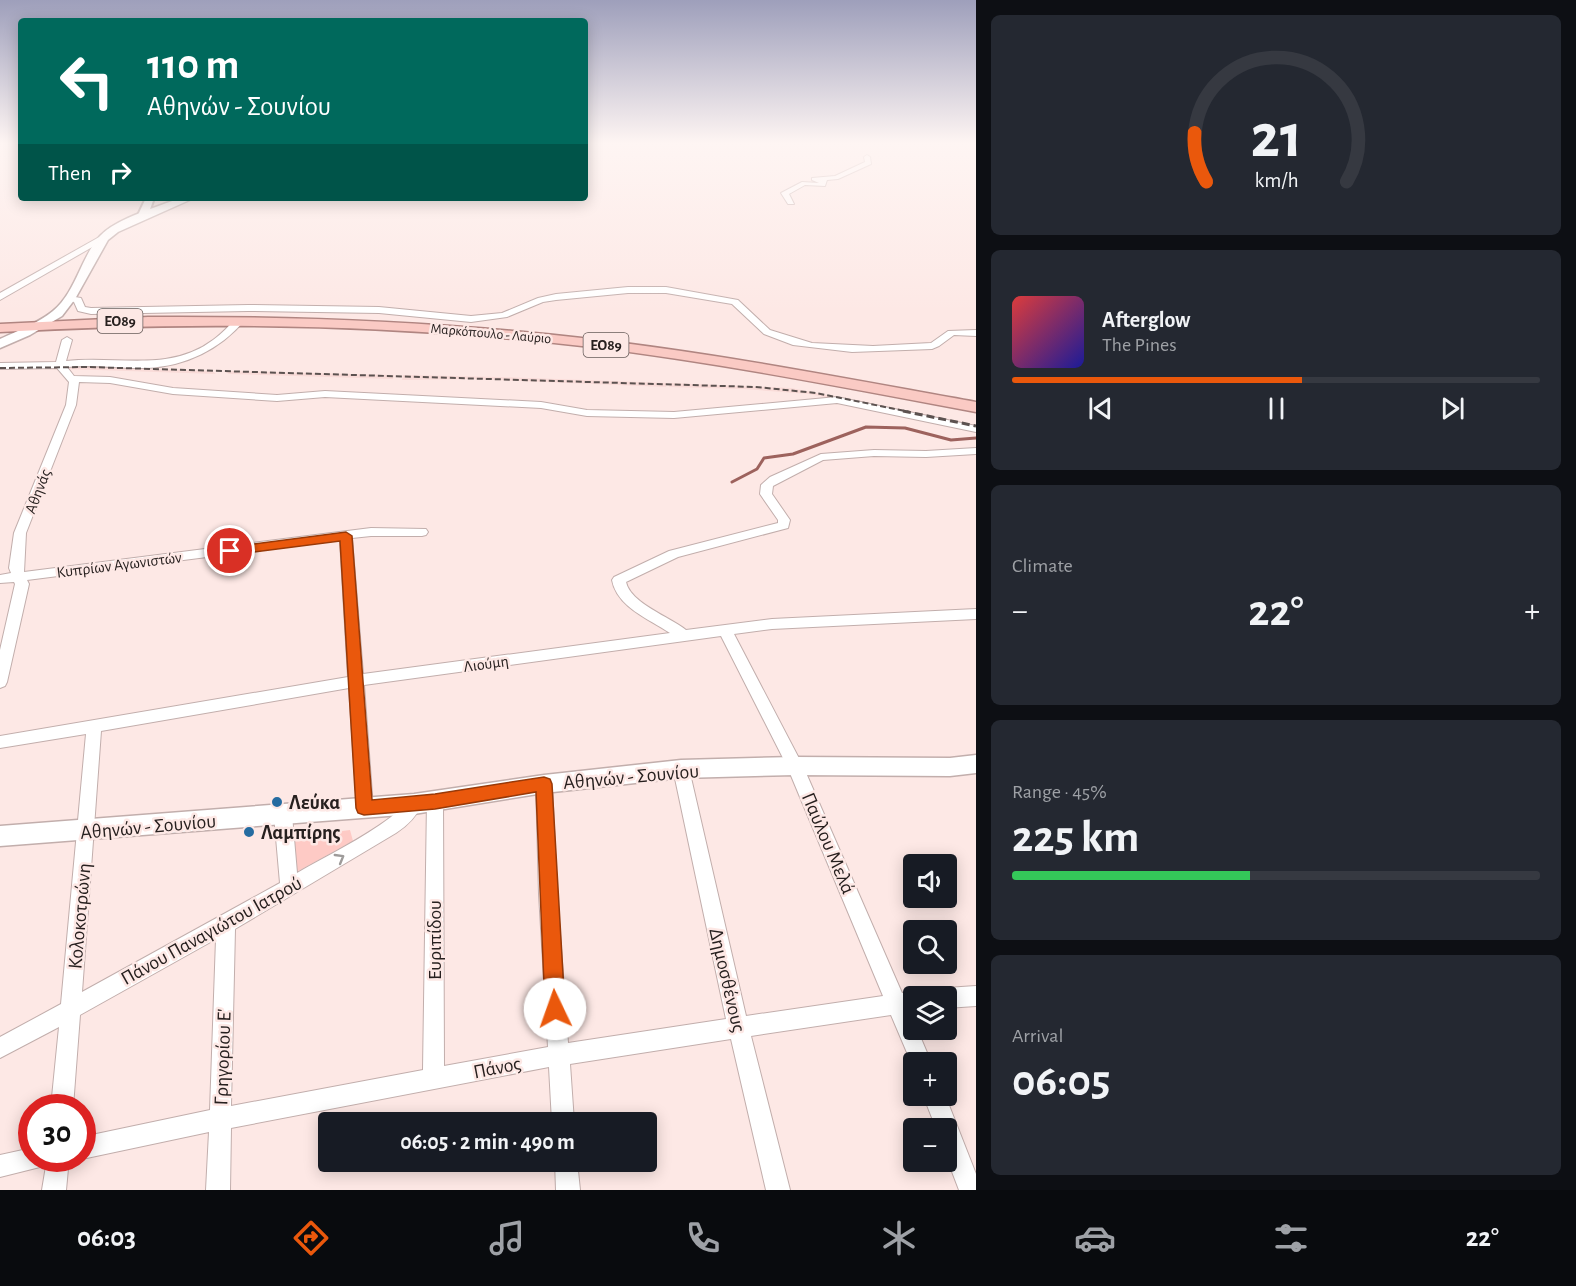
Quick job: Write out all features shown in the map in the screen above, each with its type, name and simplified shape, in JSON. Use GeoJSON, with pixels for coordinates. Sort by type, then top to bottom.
{"type":"FeatureCollection","features":[{"type":"Feature","properties":{"kind":"highway"},"geometry":{"type":"LineString","coordinates":[[67,302],[66,312],[71,315],[93,317]]}},
{"type":"Feature","properties":{"kind":"highway","name":"Μαρκόπουλο - Λαύριο"},"geometry":{"type":"LineString","coordinates":[[1,338],[37,323],[93,317],[286,315],[377,318],[598,338],[697,352],[976,400]]}},
{"type":"Feature","properties":{"kind":"highway","name":"Μαρκόπουλο - Λαύριο"},"geometry":{"type":"LineString","coordinates":[[0,323],[240,320],[414,326],[594,343],[786,373],[976,407]]}},
{"type":"Feature","properties":{"kind":"main road"},"geometry":{"type":"LineString","coordinates":[[37,323],[67,302],[104,238],[143,215],[181,201]]}},
{"type":"Feature","properties":{"kind":"main road","name":"Αθηνών - Σουνίου"},"geometry":{"type":"LineString","coordinates":[[0,836],[364,808],[425,802],[544,784],[681,770],[795,766],[950,768],[976,764]]}},
{"type":"Feature","properties":{"kind":"street"},"geometry":{"type":"LineString","coordinates":[[143,215],[149,201]]}},
{"type":"Feature","properties":{"kind":"street"},"geometry":{"type":"LineString","coordinates":[[0,297],[104,238]]}},
{"type":"Feature","properties":{"kind":"street"},"geometry":{"type":"LineString","coordinates":[[67,302],[78,300],[81,309],[91,311],[248,308],[379,310],[471,320],[504,315],[541,300],[556,297],[628,290],[666,290],[735,302],[767,332],[783,339],[850,350],[932,346],[954,332],[976,333]]}},
{"type":"Feature","properties":{"kind":"street"},"geometry":{"type":"LineString","coordinates":[[0,366],[60,365],[73,362],[146,365],[180,360],[216,344],[240,320]]}},
{"type":"Feature","properties":{"kind":"street"},"geometry":{"type":"LineString","coordinates":[[60,365],[67,340]]}},
{"type":"Feature","properties":{"kind":"street"},"geometry":{"type":"LineString","coordinates":[[60,365],[73,380],[110,380],[173,391],[277,398],[325,394],[541,405],[575,412],[609,415],[650,413],[686,415],[722,409],[753,409],[837,400],[976,429]]}},
{"type":"Feature","properties":{"kind":"street","name":"Αθηνάς"},"geometry":{"type":"LineString","coordinates":[[0,682],[3,657],[22,584],[16,568],[20,533],[71,405],[73,380]]}},
{"type":"Feature","properties":{"kind":"street"},"geometry":{"type":"LineString","coordinates":[[684,637],[666,621],[628,599],[620,588],[618,582],[620,578],[674,554],[779,528],[783,525],[784,520],[766,494],[767,485],[813,459],[874,453],[926,454],[976,451]]}},
{"type":"Feature","properties":{"kind":"street","name":"Κυπρίων Αγωνιστών"},"geometry":{"type":"LineString","coordinates":[[0,579],[370,532],[422,532]]}},
{"type":"Feature","properties":{"kind":"street"},"geometry":{"type":"LineString","coordinates":[[346,536],[364,808]]}},
{"type":"Feature","properties":{"kind":"street","name":"Λιούμη"},"geometry":{"type":"LineString","coordinates":[[0,742],[356,681],[725,630],[772,624],[976,615]]}},
{"type":"Feature","properties":{"kind":"street","name":"Παύλου Μελά"},"geometry":{"type":"LineString","coordinates":[[725,630],[795,766],[903,997]]}},
{"type":"Feature","properties":{"kind":"street","name":"Κολοκοτρώνη"},"geometry":{"type":"LineString","coordinates":[[63,1094],[94,726]]}},
{"type":"Feature","properties":{"kind":"street","name":"Δημοσθένους"},"geometry":{"type":"LineString","coordinates":[[681,770],[738,1026],[778,1190]]}},
{"type":"Feature","properties":{"kind":"street"},"geometry":{"type":"LineString","coordinates":[[544,784],[548,894],[562,1112]]}},
{"type":"Feature","properties":{"kind":"street","name":"Πάνου Παναγιώτου Ιατρού"},"geometry":{"type":"LineString","coordinates":[[0,1048],[226,924],[390,828],[425,802]]}},
{"type":"Feature","properties":{"kind":"street","name":"Ευριπίδου"},"geometry":{"type":"LineString","coordinates":[[425,802],[433,1079]]}},
{"type":"Feature","properties":{"kind":"street"},"geometry":{"type":"LineString","coordinates":[[283,815],[289,887]]}},
{"type":"Feature","properties":{"kind":"street","name":"Γρηγορίου Ε'"},"geometry":{"type":"LineString","coordinates":[[218,1190],[226,924]]}},
{"type":"Feature","properties":{"kind":"street"},"geometry":{"type":"LineString","coordinates":[[957,997],[976,996]]}},
{"type":"Feature","properties":{"kind":"street","name":"Πάνος"},"geometry":{"type":"LineString","coordinates":[[96,1145],[220,1119],[558,1055],[903,1001]]}},
{"type":"Feature","properties":{"kind":"street"},"geometry":{"type":"LineString","coordinates":[[938,1106],[971,1190]]}},
{"type":"Feature","properties":{"kind":"street"},"geometry":{"type":"LineString","coordinates":[[0,1166],[18,1162]]}},
{"type":"Feature","properties":{"kind":"street"},"geometry":{"type":"LineString","coordinates":[[54,1190],[56,1172]]}},
{"type":"Feature","properties":{"kind":"street"},"geometry":{"type":"LineString","coordinates":[[567,1172],[568,1190]]}},
{"type":"Feature","properties":{"kind":"shaded area"},"geometry":{"type":"Polygon","coordinates":[[[68,366],[212,371],[216,374],[68,369],[68,366]]]}},
{"type":"Feature","properties":{"kind":"shaded area"},"geometry":{"type":"Polygon","coordinates":[[[224,371],[394,375],[393,379],[229,374],[224,371]]]}},
{"type":"Feature","properties":{"kind":"shaded area"},"geometry":{"type":"Polygon","coordinates":[[[403,375],[667,383],[666,387],[471,379],[402,380],[403,375]]]}},
{"type":"Feature","properties":{"kind":"shaded area"},"geometry":{"type":"Polygon","coordinates":[[[671,383],[791,388],[925,414],[976,425],[976,427],[809,394],[669,387],[671,383]]]}},
{"type":"Feature","properties":{"kind":"shaded area"},"geometry":{"type":"Polygon","coordinates":[[[350,830],[353,841],[291,875],[288,838],[350,830]]]}},
{"type":"Feature","properties":{"kind":"waterway"},"geometry":{"type":"LineString","coordinates":[[732,482],[757,469],[764,458],[793,454],[866,427],[905,428],[951,440],[976,438]]}},
{"type":"Feature","properties":{"kind":"railway"},"geometry":{"type":"LineString","coordinates":[[0,368],[87,367],[756,387],[816,393],[910,412]]}},
{"type":"Feature","properties":{"kind":"railway"},"geometry":{"type":"LineString","coordinates":[[903,411],[976,426]]}},
{"type":"Feature","properties":{"kind":"place","name":"Λεύκα"},"geometry":{"type":"Point","coordinates":[277,802]}},
{"type":"Feature","properties":{"kind":"place","name":"Λαμπίρης"},"geometry":{"type":"Point","coordinates":[249,832]}},
{"type":"Feature","properties":{"kind":"route"},"geometry":{"type":"LineString","coordinates":[[230,551],[346,536],[364,808],[435,801],[544,784],[555,1009]]}}]}
